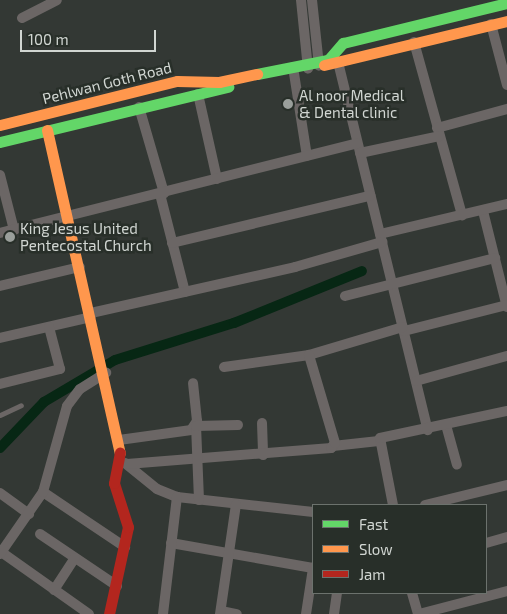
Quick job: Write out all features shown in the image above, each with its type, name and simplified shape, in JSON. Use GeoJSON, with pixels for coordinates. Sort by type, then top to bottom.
{"type":"FeatureCollection","features":[{"type":"Feature","properties":{"kind":"main road","name":"Pehlwan Goth Road"},"geometry":{"type":"LineString","coordinates":[[313,65],[332,57],[344,43],[507,3]]}},
{"type":"Feature","properties":{"kind":"main road","name":"Pehlwan Goth Road"},"geometry":{"type":"LineString","coordinates":[[0,142],[313,65],[338,62],[507,20]]}},
{"type":"Feature","properties":{"kind":"main road","name":"Pehlwan Goth Road"},"geometry":{"type":"LineString","coordinates":[[0,125],[177,81],[219,82],[293,70]]}},
{"type":"Feature","properties":{"kind":"main road"},"geometry":{"type":"LineString","coordinates":[[47,130],[105,368],[123,462],[114,483],[128,527],[117,586],[109,614]]}},
{"type":"Feature","properties":{"kind":"street"},"geometry":{"type":"LineString","coordinates":[[22,18],[57,0]]}},
{"type":"Feature","properties":{"kind":"street"},"geometry":{"type":"LineString","coordinates":[[301,0],[313,65]]}},
{"type":"Feature","properties":{"kind":"street"},"geometry":{"type":"LineString","coordinates":[[312,0],[313,65]]}},
{"type":"Feature","properties":{"kind":"street"},"geometry":{"type":"LineString","coordinates":[[491,24],[506,78]]}},
{"type":"Feature","properties":{"kind":"street"},"geometry":{"type":"LineString","coordinates":[[414,42],[462,215]]}},
{"type":"Feature","properties":{"kind":"street"},"geometry":{"type":"LineString","coordinates":[[338,62],[428,430]]}},
{"type":"Feature","properties":{"kind":"street"},"geometry":{"type":"LineString","coordinates":[[293,70],[307,156]]}},
{"type":"Feature","properties":{"kind":"street"},"geometry":{"type":"LineString","coordinates":[[198,94],[217,179]]}},
{"type":"Feature","properties":{"kind":"street"},"geometry":{"type":"LineString","coordinates":[[139,108],[185,292]]}},
{"type":"Feature","properties":{"kind":"street"},"geometry":{"type":"LineString","coordinates":[[0,233],[162,194],[307,156],[438,132],[507,109]]}},
{"type":"Feature","properties":{"kind":"street"},"geometry":{"type":"LineString","coordinates":[[0,175],[2,194],[14,230]]}},
{"type":"Feature","properties":{"kind":"street"},"geometry":{"type":"LineString","coordinates":[[172,243],[370,196]]}},
{"type":"Feature","properties":{"kind":"street"},"geometry":{"type":"LineString","coordinates":[[0,338],[185,292],[507,204]]}},
{"type":"Feature","properties":{"kind":"street"},"geometry":{"type":"LineString","coordinates":[[224,367],[308,355],[403,329],[507,306],[483,211]]}},
{"type":"Feature","properties":{"kind":"street"},"geometry":{"type":"LineString","coordinates":[[345,296],[495,258]]}},
{"type":"Feature","properties":{"kind":"street"},"geometry":{"type":"LineString","coordinates":[[0,286],[80,267]]}},
{"type":"Feature","properties":{"kind":"street"},"geometry":{"type":"LineString","coordinates":[[0,384],[60,369],[49,327]]}},
{"type":"Feature","properties":{"kind":"street"},"geometry":{"type":"LineString","coordinates":[[308,355],[334,446]]}},
{"type":"Feature","properties":{"kind":"street"},"geometry":{"type":"LineString","coordinates":[[416,381],[507,356]]}},
{"type":"Feature","properties":{"kind":"street"},"geometry":{"type":"LineString","coordinates":[[89,614],[0,553],[43,492],[67,406],[80,389],[105,368]]}},
{"type":"Feature","properties":{"kind":"street"},"geometry":{"type":"LineString","coordinates":[[194,383],[199,500]]}},
{"type":"Feature","properties":{"kind":"street"},"geometry":{"type":"LineString","coordinates":[[123,462],[262,455],[379,441],[383,436],[428,430],[507,411]]}},
{"type":"Feature","properties":{"kind":"street"},"geometry":{"type":"LineString","coordinates":[[262,423],[262,455]]}},
{"type":"Feature","properties":{"kind":"street"},"geometry":{"type":"LineString","coordinates":[[119,440],[196,426],[238,425]]}},
{"type":"Feature","properties":{"kind":"street"},"geometry":{"type":"LineString","coordinates":[[446,425],[457,465]]}},
{"type":"Feature","properties":{"kind":"street"},"geometry":{"type":"LineString","coordinates":[[379,441],[393,504]]}},
{"type":"Feature","properties":{"kind":"street"},"geometry":{"type":"LineString","coordinates":[[123,462],[157,490],[178,497],[312,512]]}},
{"type":"Feature","properties":{"kind":"street"},"geometry":{"type":"LineString","coordinates":[[429,504],[507,485]]}},
{"type":"Feature","properties":{"kind":"street"},"geometry":{"type":"LineString","coordinates":[[43,492],[125,547]]}},
{"type":"Feature","properties":{"kind":"street"},"geometry":{"type":"LineString","coordinates":[[0,493],[29,514]]}},
{"type":"Feature","properties":{"kind":"street"},"geometry":{"type":"LineString","coordinates":[[163,614],[170,543],[178,497]]}},
{"type":"Feature","properties":{"kind":"street"},"geometry":{"type":"LineString","coordinates":[[236,504],[220,613],[237,614]]}},
{"type":"Feature","properties":{"kind":"street"},"geometry":{"type":"LineString","coordinates":[[40,534],[117,586]]}},
{"type":"Feature","properties":{"kind":"street"},"geometry":{"type":"LineString","coordinates":[[487,543],[507,537]]}},
{"type":"Feature","properties":{"kind":"street"},"geometry":{"type":"LineString","coordinates":[[170,543],[312,568]]}},
{"type":"Feature","properties":{"kind":"street"},"geometry":{"type":"LineString","coordinates":[[54,590],[75,558]]}},
{"type":"Feature","properties":{"kind":"street"},"geometry":{"type":"LineString","coordinates":[[306,614],[312,575]]}},
{"type":"Feature","properties":{"kind":"street"},"geometry":{"type":"LineString","coordinates":[[412,594],[418,614],[507,591]]}},
{"type":"Feature","properties":{"kind":"street"},"geometry":{"type":"LineString","coordinates":[[334,614],[337,594]]}},
{"type":"Feature","properties":{"kind":"lane"},"geometry":{"type":"LineString","coordinates":[[0,415],[21,405]]}},
{"type":"Feature","properties":{"kind":"waterway"},"geometry":{"type":"LineString","coordinates":[[0,448],[44,402],[115,360],[234,323],[362,271]]}},
{"type":"Feature","properties":{"kind":"traffic: fast"},"geometry":{"type":"LineString","coordinates":[[257,74],[328,60],[343,43],[507,3]]}},
{"type":"Feature","properties":{"kind":"traffic: fast"},"geometry":{"type":"LineString","coordinates":[[0,142],[228,87]]}},
{"type":"Feature","properties":{"kind":"traffic: slow"},"geometry":{"type":"LineString","coordinates":[[324,65],[507,21]]}},
{"type":"Feature","properties":{"kind":"traffic: slow"},"geometry":{"type":"LineString","coordinates":[[0,125],[177,81],[219,82],[257,74]]}},
{"type":"Feature","properties":{"kind":"traffic: slow"},"geometry":{"type":"LineString","coordinates":[[47,130],[120,453]]}},
{"type":"Feature","properties":{"kind":"traffic: jam"},"geometry":{"type":"LineString","coordinates":[[109,614],[128,527],[114,483],[120,453]]}},
{"type":"Feature","properties":{"kind":"place","name":"Al noor Medical & Dental clinic"},"geometry":{"type":"Point","coordinates":[288,104]}},
{"type":"Feature","properties":{"kind":"place","name":"King Jesus United Pentecostal Church"},"geometry":{"type":"Point","coordinates":[10,237]}}]}
